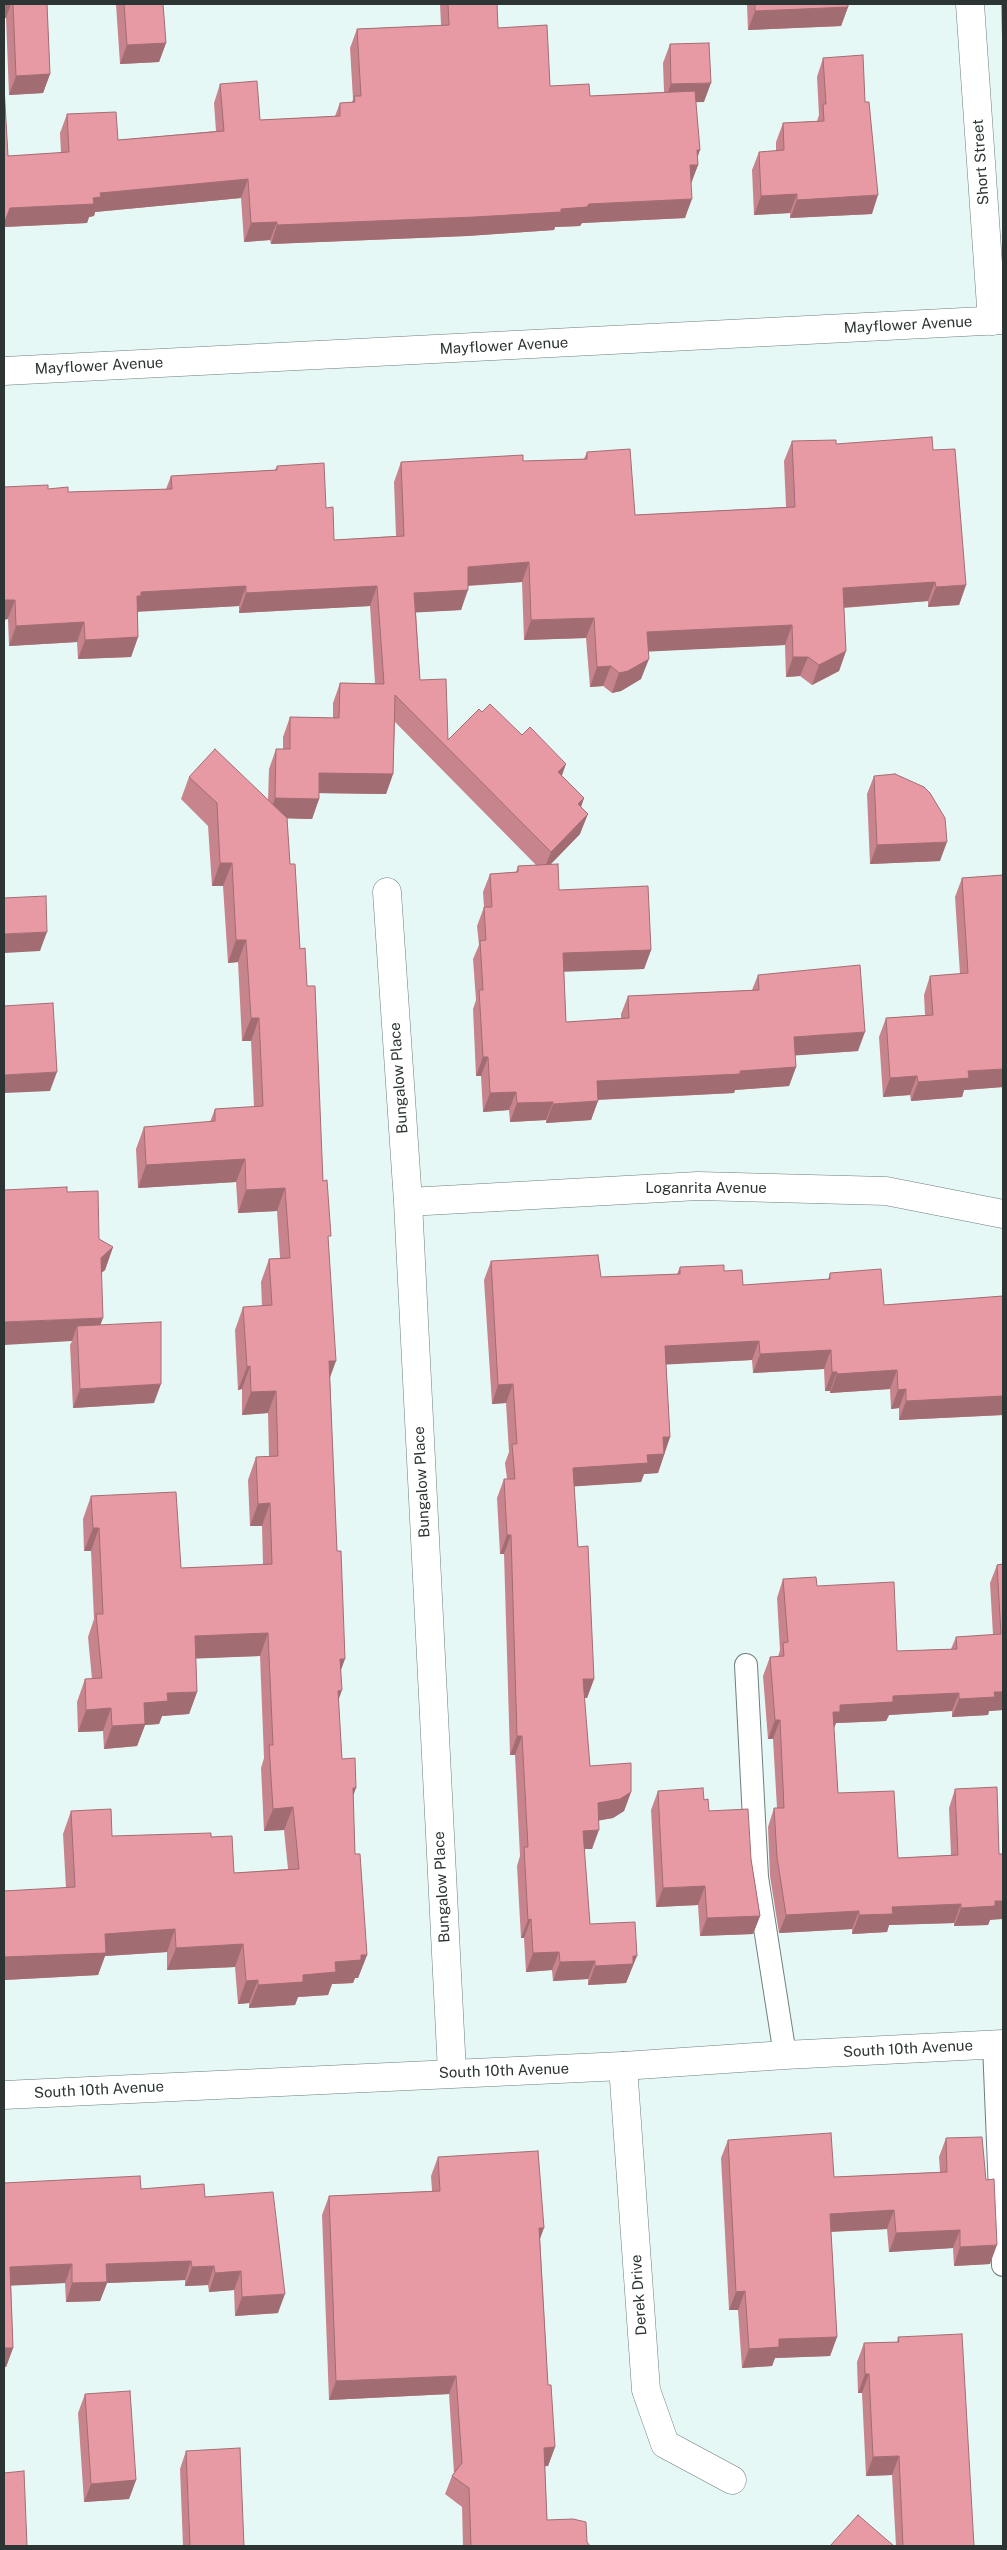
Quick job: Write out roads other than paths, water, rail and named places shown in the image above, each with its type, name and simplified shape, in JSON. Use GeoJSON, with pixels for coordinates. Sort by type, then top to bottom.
{"type":"FeatureCollection","features":[{"type":"Feature","properties":{"kind":"street","name":"Short Street"},"geometry":{"type":"LineString","coordinates":[[970,4],[998,321]]}},
{"type":"Feature","properties":{"kind":"street","name":"Mayflower Avenue"},"geometry":{"type":"LineString","coordinates":[[4,371],[998,321]]}},
{"type":"Feature","properties":{"kind":"street","name":"Bungalow Place"},"geometry":{"type":"LineString","coordinates":[[387,892],[408,1202],[452,2072]]}},
{"type":"Feature","properties":{"kind":"street","name":"Loganrita Avenue"},"geometry":{"type":"LineString","coordinates":[[408,1202],[698,1186],[886,1192],[1003,1214]]}},
{"type":"Feature","properties":{"kind":"street","name":"South 10th Avenue"},"geometry":{"type":"LineString","coordinates":[[4,2095],[452,2072],[623,2066],[785,2055],[999,2045]]}},
{"type":"Feature","properties":{"kind":"street","name":"Derek Drive"},"geometry":{"type":"LineString","coordinates":[[623,2066],[646,2390],[665,2444],[732,2480]]}},
{"type":"Feature","properties":{"kind":"lane"},"geometry":{"type":"LineString","coordinates":[[746,1665],[757,1877],[785,2055]]}},
{"type":"Feature","properties":{"kind":"lane"},"geometry":{"type":"LineString","coordinates":[[999,2045],[1003,2265]]}}]}
